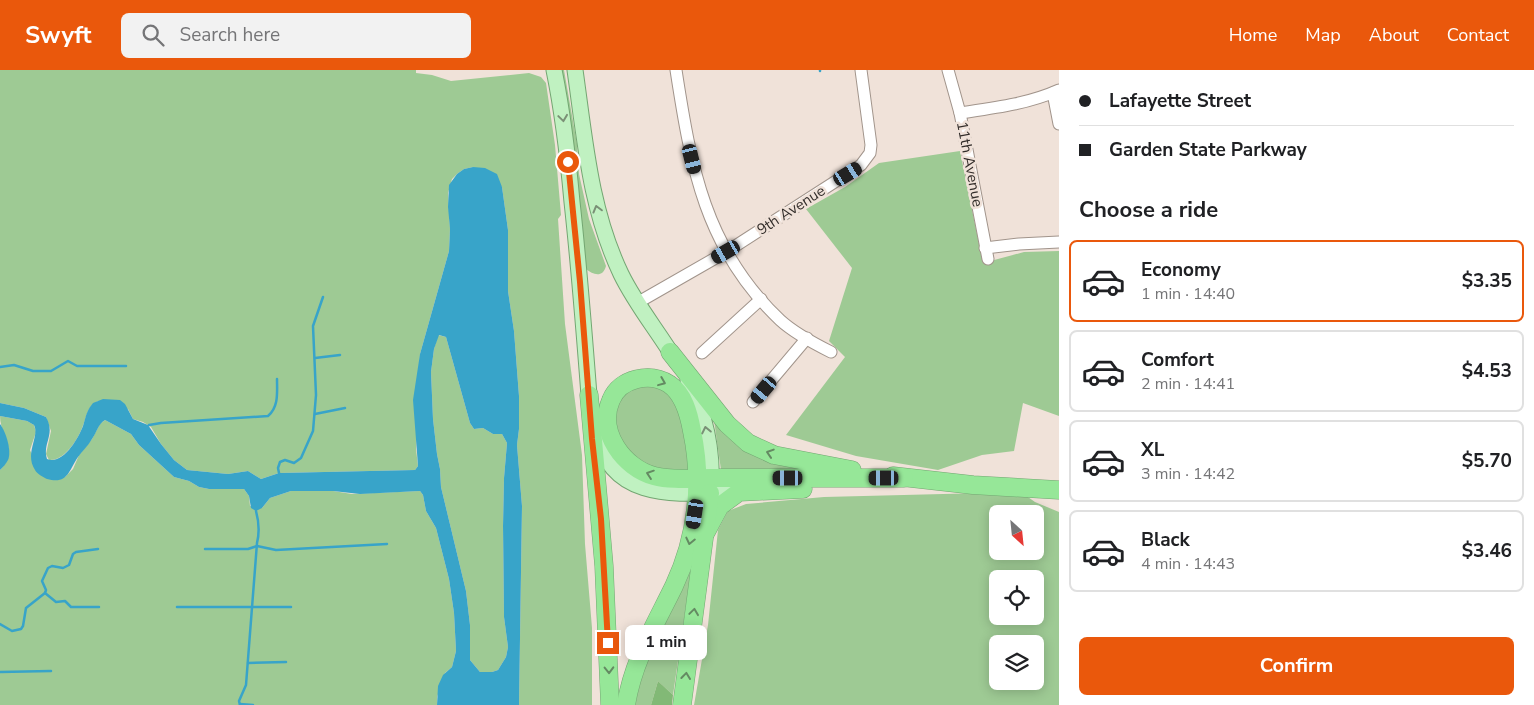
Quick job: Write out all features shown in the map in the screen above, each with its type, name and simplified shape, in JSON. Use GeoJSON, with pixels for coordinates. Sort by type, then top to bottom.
{"type":"FeatureCollection","features":[{"type":"Feature","properties":{"kind":"highway"},"geometry":{"type":"LineString","coordinates":[[670,352],[733,431],[757,448],[784,457],[904,478],[973,485],[1059,490]]}},
{"type":"Feature","properties":{"kind":"highway"},"geometry":{"type":"LineString","coordinates":[[682,705],[706,532],[704,485],[691,426],[683,400],[676,390],[666,382],[647,377],[632,380],[622,386],[610,401],[608,420],[612,440],[623,458],[634,467],[654,476],[704,485],[904,478]]}},
{"type":"Feature","properties":{"kind":"highway"},"geometry":{"type":"LineString","coordinates":[[589,395],[604,558],[610,705]]}},
{"type":"Feature","properties":{"kind":"highway"},"geometry":{"type":"LineString","coordinates":[[626,705],[630,682],[638,660],[674,585],[687,553],[704,485]]}},
{"type":"Feature","properties":{"kind":"highway"},"geometry":{"type":"LineString","coordinates":[[706,532],[720,506],[739,492],[858,486],[973,485]]}},
{"type":"Feature","properties":{"kind":"main road"},"geometry":{"type":"LineString","coordinates":[[554,70],[560,98],[566,145],[589,395],[599,444],[605,458],[621,476],[639,487],[671,493],[704,485],[739,492]]}},
{"type":"Feature","properties":{"kind":"main road"},"geometry":{"type":"LineString","coordinates":[[575,70],[590,179],[598,213],[613,255],[637,303],[690,384],[704,422],[710,453],[704,485]]}},
{"type":"Feature","properties":{"kind":"street"},"geometry":{"type":"LineString","coordinates":[[676,70],[687,140],[696,178],[706,210],[726,252],[738,272],[781,321],[831,352]]}},
{"type":"Feature","properties":{"kind":"street","name":"9th Avenue"},"geometry":{"type":"LineString","coordinates":[[637,303],[726,252],[861,166],[870,153],[871,145],[861,70]]}},
{"type":"Feature","properties":{"kind":"street","name":"11th Avenue"},"geometry":{"type":"LineString","coordinates":[[948,70],[960,113],[986,253],[1019,244],[1059,242]]}},
{"type":"Feature","properties":{"kind":"street"},"geometry":{"type":"LineString","coordinates":[[960,113],[1011,105],[1056,91],[1059,124]]}},
{"type":"Feature","properties":{"kind":"street"},"geometry":{"type":"LineString","coordinates":[[702,353],[761,299]]}},
{"type":"Feature","properties":{"kind":"street"},"geometry":{"type":"LineString","coordinates":[[753,402],[807,338]]}},
{"type":"Feature","properties":{"kind":"green space"},"geometry":{"type":"Polygon","coordinates":[[[0,70],[416,70],[416,73],[432,75],[451,81],[529,73],[541,77],[546,83],[555,145],[561,215],[558,219],[565,324],[582,455],[585,544],[592,628],[592,705],[519,705],[522,506],[517,445],[519,396],[514,331],[508,291],[508,230],[502,187],[473,167],[464,169],[452,179],[448,193],[449,251],[420,354],[416,449],[418,466],[415,470],[279,473],[261,479],[248,471],[228,474],[187,470],[174,460],[161,444],[151,427],[133,419],[128,409],[98,401],[89,409],[80,433],[65,454],[49,460],[46,454],[51,431],[46,417],[24,408],[0,403],[0,70]]]}},
{"type":"Feature","properties":{"kind":"green space"},"geometry":{"type":"Polygon","coordinates":[[[560,70],[564,70],[577,144],[579,174],[589,219],[606,266],[605,270],[600,274],[592,273],[586,269],[560,70]]]}},
{"type":"Feature","properties":{"kind":"green space"},"geometry":{"type":"Polygon","coordinates":[[[960,151],[983,263],[1024,252],[1059,251],[1059,416],[1023,403],[1014,451],[982,455],[938,470],[856,456],[786,435],[845,357],[829,341],[852,268],[806,209],[845,187],[879,163],[960,151]]]}},
{"type":"Feature","properties":{"kind":"green space"},"geometry":{"type":"Polygon","coordinates":[[[438,335],[446,337],[470,423],[474,429],[483,428],[493,434],[502,434],[507,443],[503,526],[504,617],[508,647],[506,657],[498,670],[492,672],[480,672],[470,660],[470,625],[466,591],[441,487],[433,419],[431,372],[438,335]]]}},
{"type":"Feature","properties":{"kind":"green space"},"geometry":{"type":"Polygon","coordinates":[[[652,383],[676,398],[685,420],[692,473],[666,473],[636,463],[613,428],[621,393],[652,383]]]}},
{"type":"Feature","properties":{"kind":"green space"},"geometry":{"type":"Polygon","coordinates":[[[0,416],[27,421],[34,425],[36,432],[30,450],[40,474],[54,480],[65,477],[73,469],[79,455],[92,439],[100,424],[105,420],[131,434],[139,445],[174,477],[209,489],[244,489],[249,496],[250,506],[262,508],[270,498],[291,491],[333,491],[352,494],[420,491],[423,495],[426,511],[436,528],[449,579],[454,613],[456,651],[452,667],[445,673],[437,697],[437,705],[0,705],[0,470],[6,463],[9,450],[0,416]]]}},
{"type":"Feature","properties":{"kind":"green space"},"geometry":{"type":"Polygon","coordinates":[[[714,420],[815,470],[721,470],[714,420]]]}},
{"type":"Feature","properties":{"kind":"green space"},"geometry":{"type":"Polygon","coordinates":[[[983,493],[1025,495],[1042,505],[989,505],[989,560],[1044,560],[1044,506],[1059,512],[1059,705],[694,705],[708,625],[718,530],[728,511],[746,504],[824,497],[983,493]]]}},
{"type":"Feature","properties":{"kind":"green space"},"geometry":{"type":"Polygon","coordinates":[[[692,565],[673,695],[658,681],[651,705],[635,705],[641,673],[671,604],[692,565]]]}},
{"type":"Feature","properties":{"kind":"green space"},"geometry":{"type":"Polygon","coordinates":[[[658,681],[673,695],[672,705],[651,705],[658,681]]]}},
{"type":"Feature","properties":{"kind":"water"},"geometry":{"type":"Polygon","coordinates":[[[473,167],[485,168],[497,174],[502,187],[508,230],[508,291],[514,331],[519,396],[517,445],[522,506],[519,705],[437,705],[438,686],[443,675],[452,667],[456,651],[454,613],[449,579],[436,528],[426,511],[423,495],[420,491],[360,494],[333,491],[291,491],[270,498],[262,508],[256,511],[251,508],[249,496],[244,489],[209,489],[174,477],[139,445],[131,434],[105,420],[99,426],[67,475],[59,480],[47,479],[35,470],[32,464],[31,451],[35,435],[34,425],[27,421],[0,416],[0,403],[24,408],[46,417],[50,429],[46,453],[47,459],[53,460],[64,455],[74,444],[90,407],[93,403],[103,399],[120,400],[125,404],[133,419],[148,425],[174,460],[187,470],[228,474],[248,471],[261,479],[279,473],[415,470],[418,466],[413,400],[420,354],[449,251],[449,185],[457,174],[464,169],[473,167]],[[439,335],[434,349],[431,372],[433,419],[441,487],[466,591],[470,625],[470,660],[480,672],[492,672],[498,670],[506,657],[508,647],[504,617],[503,526],[507,443],[502,434],[493,434],[483,428],[474,429],[470,423],[446,337],[439,335]]]}},
{"type":"Feature","properties":{"kind":"water"},"geometry":{"type":"Polygon","coordinates":[[[0,424],[9,447],[9,456],[0,470],[0,424]]]}},
{"type":"Feature","properties":{"kind":"waterway"},"geometry":{"type":"LineString","coordinates":[[279,473],[280,462],[285,460],[294,463],[301,458],[313,431],[316,395],[313,326],[323,297]]}},
{"type":"Feature","properties":{"kind":"waterway"},"geometry":{"type":"LineString","coordinates":[[315,358],[340,355]]}},
{"type":"Feature","properties":{"kind":"waterway"},"geometry":{"type":"LineString","coordinates":[[0,367],[14,365],[33,371],[51,371],[68,361],[77,366],[126,366]]}},
{"type":"Feature","properties":{"kind":"waterway"},"geometry":{"type":"LineString","coordinates":[[149,425],[268,416],[276,404],[277,379]]}},
{"type":"Feature","properties":{"kind":"waterway"},"geometry":{"type":"LineString","coordinates":[[315,414],[345,408]]}},
{"type":"Feature","properties":{"kind":"waterway"},"geometry":{"type":"LineString","coordinates":[[240,705],[239,701],[246,685],[259,534],[256,511]]}},
{"type":"Feature","properties":{"kind":"waterway"},"geometry":{"type":"LineString","coordinates":[[205,549],[248,549],[257,546],[276,550],[387,544]]}},
{"type":"Feature","properties":{"kind":"waterway"},"geometry":{"type":"LineString","coordinates":[[98,549],[76,552],[73,554],[69,565],[63,568],[52,566],[48,568],[42,581],[46,590],[45,593],[56,602],[65,601],[71,607],[99,607]]}},
{"type":"Feature","properties":{"kind":"waterway"},"geometry":{"type":"LineString","coordinates":[[0,624],[12,631],[21,629],[26,608],[45,593]]}},
{"type":"Feature","properties":{"kind":"waterway"},"geometry":{"type":"LineString","coordinates":[[177,607],[291,607]]}},
{"type":"Feature","properties":{"kind":"waterway"},"geometry":{"type":"LineString","coordinates":[[248,663],[286,662]]}},
{"type":"Feature","properties":{"kind":"waterway"},"geometry":{"type":"LineString","coordinates":[[0,672],[51,671]]}},
{"type":"Feature","properties":{"kind":"waterway"},"geometry":{"type":"LineString","coordinates":[[240,704],[253,705]]}},
{"type":"Feature","properties":{"kind":"route"},"geometry":{"type":"LineString","coordinates":[[568,162],[580,282],[592,439],[601,519],[608,643]]}}]}
